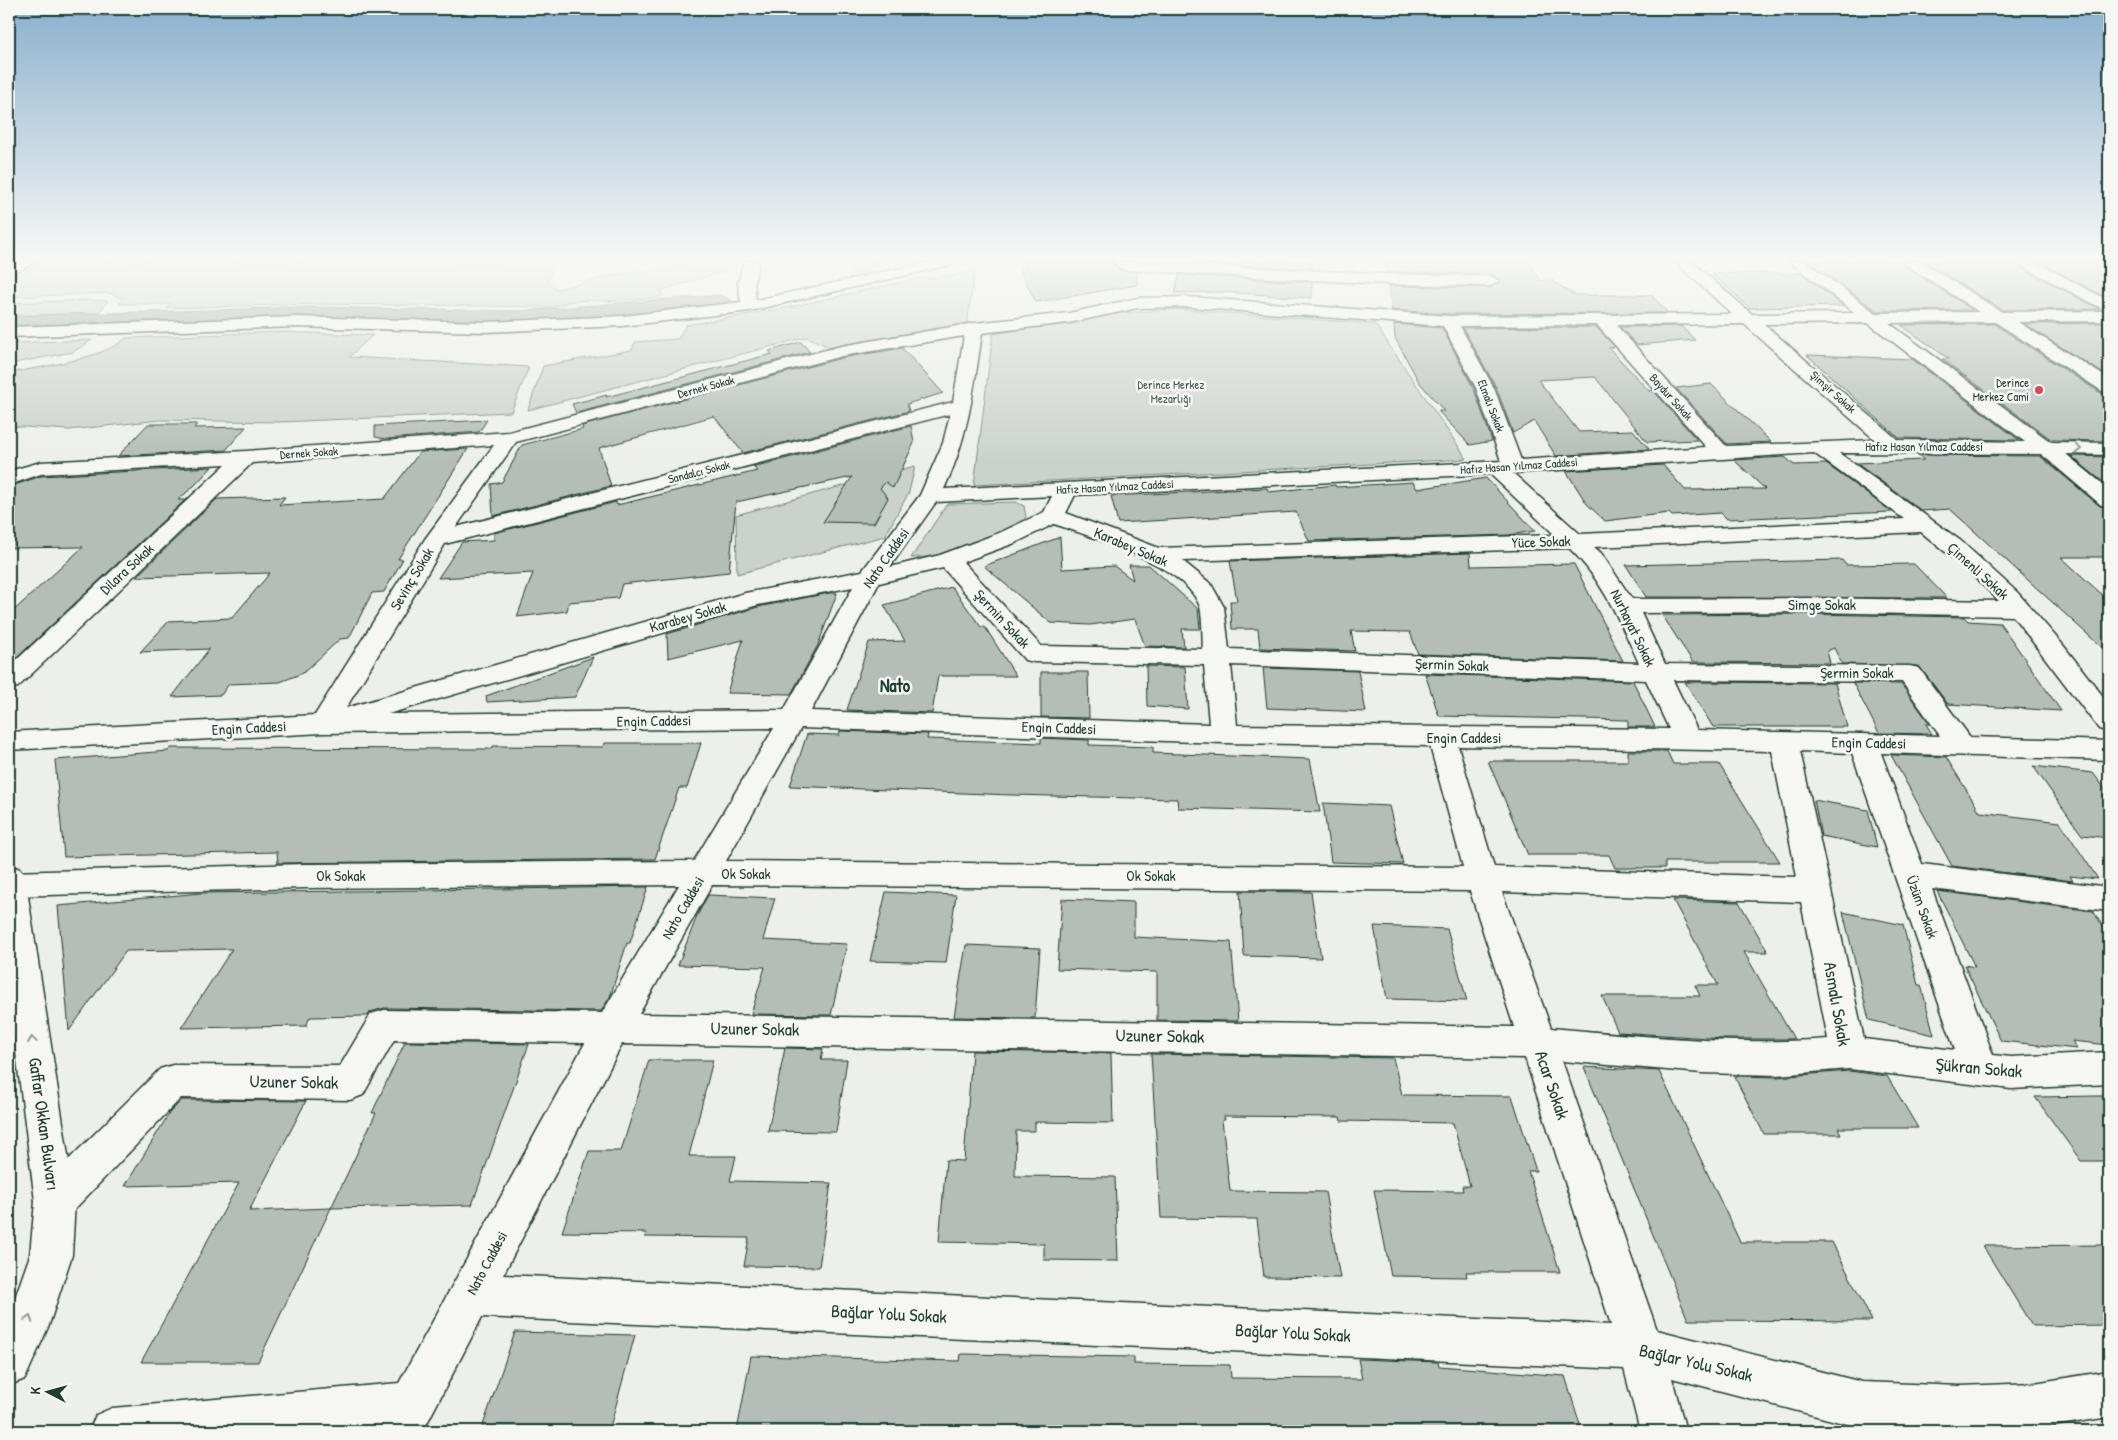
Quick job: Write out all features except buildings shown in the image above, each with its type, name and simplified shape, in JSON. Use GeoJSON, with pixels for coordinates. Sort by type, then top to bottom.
{"type":"FeatureCollection","features":[{"type":"Feature","properties":{"kind":"street"},"geometry":{"type":"LineString","coordinates":[[9,332],[118,328]]}},
{"type":"Feature","properties":{"kind":"street","name":"Dernek Sokak"},"geometry":{"type":"LineString","coordinates":[[9,479],[22,472],[41,468],[246,457],[509,438],[841,351],[973,328]]}},
{"type":"Feature","properties":{"kind":"street","name":"Nato Caddesi"},"geometry":{"type":"LineString","coordinates":[[404,1418],[614,1027],[793,719],[871,576],[930,496],[944,467],[962,404],[974,328]]}},
{"type":"Feature","properties":{"kind":"street","name":"Elmalı Sokak"},"geometry":{"type":"LineString","coordinates":[[1453,328],[1485,388],[1504,467]]}},
{"type":"Feature","properties":{"kind":"street","name":"Baydur Sokak"},"geometry":{"type":"LineString","coordinates":[[1609,328],[1721,452]]}},
{"type":"Feature","properties":{"kind":"street","name":"Şimşir Sokak"},"geometry":{"type":"LineString","coordinates":[[1760,328],[1893,446]]}},
{"type":"Feature","properties":{"kind":"street"},"geometry":{"type":"LineString","coordinates":[[1884,328],[2046,448],[2109,500]]}},
{"type":"Feature","properties":{"kind":"street"},"geometry":{"type":"LineString","coordinates":[[2017,328],[2109,387]]}},
{"type":"Feature","properties":{"kind":"street","name":"Sandalcı Sokak"},"geometry":{"type":"LineString","coordinates":[[436,539],[962,404]]}},
{"type":"Feature","properties":{"kind":"street","name":"Sevinç Sokak"},"geometry":{"type":"LineString","coordinates":[[323,724],[436,539],[509,438]]}},
{"type":"Feature","properties":{"kind":"street","name":"Hafız Hasan Yılmaz Caddesi"},"geometry":{"type":"LineString","coordinates":[[930,496],[1067,490],[1193,478],[1504,467],[1818,447],[1893,446],[2109,449]]}},
{"type":"Feature","properties":{"kind":"street","name":"Çimenli Sokak"},"geometry":{"type":"LineString","coordinates":[[1818,447],[1973,563],[2019,609],[2109,723]]}},
{"type":"Feature","properties":{"kind":"street","name":"Dilara Sokak"},"geometry":{"type":"LineString","coordinates":[[9,681],[246,457]]}},
{"type":"Feature","properties":{"kind":"street","name":"Nurhayat Sokak"},"geometry":{"type":"LineString","coordinates":[[1504,467],[1593,558],[1626,606],[1654,672],[1687,739]]}},
{"type":"Feature","properties":{"kind":"street"},"geometry":{"type":"LineString","coordinates":[[1053,516],[1067,490]]}},
{"type":"Feature","properties":{"kind":"street","name":"Karabey Sokak"},"geometry":{"type":"LineString","coordinates":[[323,724],[754,598],[910,570],[948,560],[1007,538],[1053,516],[1158,555],[1188,574],[1208,594],[1212,606],[1224,734]]}},
{"type":"Feature","properties":{"kind":"street","name":"Yüce Sokak"},"geometry":{"type":"LineString","coordinates":[[1158,555],[1576,541],[1924,525]]}},
{"type":"Feature","properties":{"kind":"street","name":"Şermin Sokak"},"geometry":{"type":"LineString","coordinates":[[948,560],[1034,654],[1217,657],[1654,672],[1910,674],[1961,745]]}},
{"type":"Feature","properties":{"kind":"street","name":"Simge Sokak"},"geometry":{"type":"LineString","coordinates":[[1626,606],[1817,605],[2019,609]]}},
{"type":"Feature","properties":{"kind":"street","name":"Engin Caddesi"},"geometry":{"type":"LineString","coordinates":[[9,741],[323,724],[793,719],[1224,734],[1442,738],[1687,739],[2109,750]]}},
{"type":"Feature","properties":{"kind":"street","name":"Acar Sokak"},"geometry":{"type":"LineString","coordinates":[[1442,738],[1482,879],[1640,1348],[1663,1431]]}},
{"type":"Feature","properties":{"kind":"street","name":"Asmalı Sokak"},"geometry":{"type":"LineString","coordinates":[[1538,1043],[1702,1057],[1777,1059],[1850,1053],[1784,741]]}},
{"type":"Feature","properties":{"kind":"street","name":"Üzüm Sokak"},"geometry":{"type":"LineString","coordinates":[[1863,744],[1981,1070]]}},
{"type":"Feature","properties":{"kind":"street","name":"Ok Sokak"},"geometry":{"type":"LineString","coordinates":[[9,881],[306,876],[704,873],[1482,879],[1815,890]]}},
{"type":"Feature","properties":{"kind":"street"},"geometry":{"type":"LineString","coordinates":[[1910,875],[2109,899]]}},
{"type":"Feature","properties":{"kind":"street","name":"Gaffar Okkan Bulvarı"},"geometry":{"type":"LineString","coordinates":[[9,881],[55,1201],[51,1255],[27,1325],[9,1363]]}},
{"type":"Feature","properties":{"kind":"street","name":"Uzuner Sokak"},"geometry":{"type":"LineString","coordinates":[[55,1201],[173,1081],[350,1083],[384,1025],[614,1027],[1538,1043]]}},
{"type":"Feature","properties":{"kind":"street","name":"Şükran Sokak"},"geometry":{"type":"LineString","coordinates":[[1850,1053],[2010,1073],[2109,1068]]}},
{"type":"Feature","properties":{"kind":"street","name":"Bağlar Yolu Sokak"},"geometry":{"type":"LineString","coordinates":[[470,1296],[1640,1348],[1862,1405],[1961,1409],[2034,1406],[2109,1394]]}},
{"type":"Feature","properties":{"kind":"street"},"geometry":{"type":"LineString","coordinates":[[112,1431],[404,1418]]}},
{"type":"Feature","properties":{"kind":"green space"},"geometry":{"type":"Polygon","coordinates":[[[684,328],[954,328],[834,349],[807,337],[528,410],[543,366],[632,350],[635,342],[678,339],[684,328]]]}},
{"type":"Feature","properties":{"kind":"green space","name":"Derince Merkez Mezarlığı"},"geometry":{"type":"Polygon","coordinates":[[[1026,328],[1378,328],[1467,459],[974,485],[993,334],[1026,328]]]}},
{"type":"Feature","properties":{"kind":"green space"},"geometry":{"type":"Polygon","coordinates":[[[278,332],[373,335],[349,357],[529,367],[511,412],[279,422],[160,420],[69,430],[9,426],[9,373],[87,357],[116,345],[126,338],[278,332]]]}},
{"type":"Feature","properties":{"kind":"green space"},"geometry":{"type":"Polygon","coordinates":[[[92,340],[73,352],[9,364],[9,343],[92,340]]]}},
{"type":"Feature","properties":{"kind":"green space"},"geometry":{"type":"Polygon","coordinates":[[[915,466],[909,492],[885,536],[737,574],[736,515],[915,466]]]}},
{"type":"Feature","properties":{"kind":"green space"},"geometry":{"type":"Polygon","coordinates":[[[1016,502],[1024,506],[1026,517],[1018,527],[938,556],[911,558],[947,504],[1016,502]]]}},
{"type":"Feature","properties":{"kind":"shaded area"},"geometry":{"type":"Polygon","coordinates":[[[9,328],[180,328],[9,332],[9,328]]]}},
{"type":"Feature","properties":{"kind":"place","name":"Derince Merkez Cami"},"geometry":{"type":"Point","coordinates":[2039,390]}},
{"type":"Feature","properties":{"kind":"district","name":"Nato"},"geometry":{"type":"Point","coordinates":[895,686]}}]}
